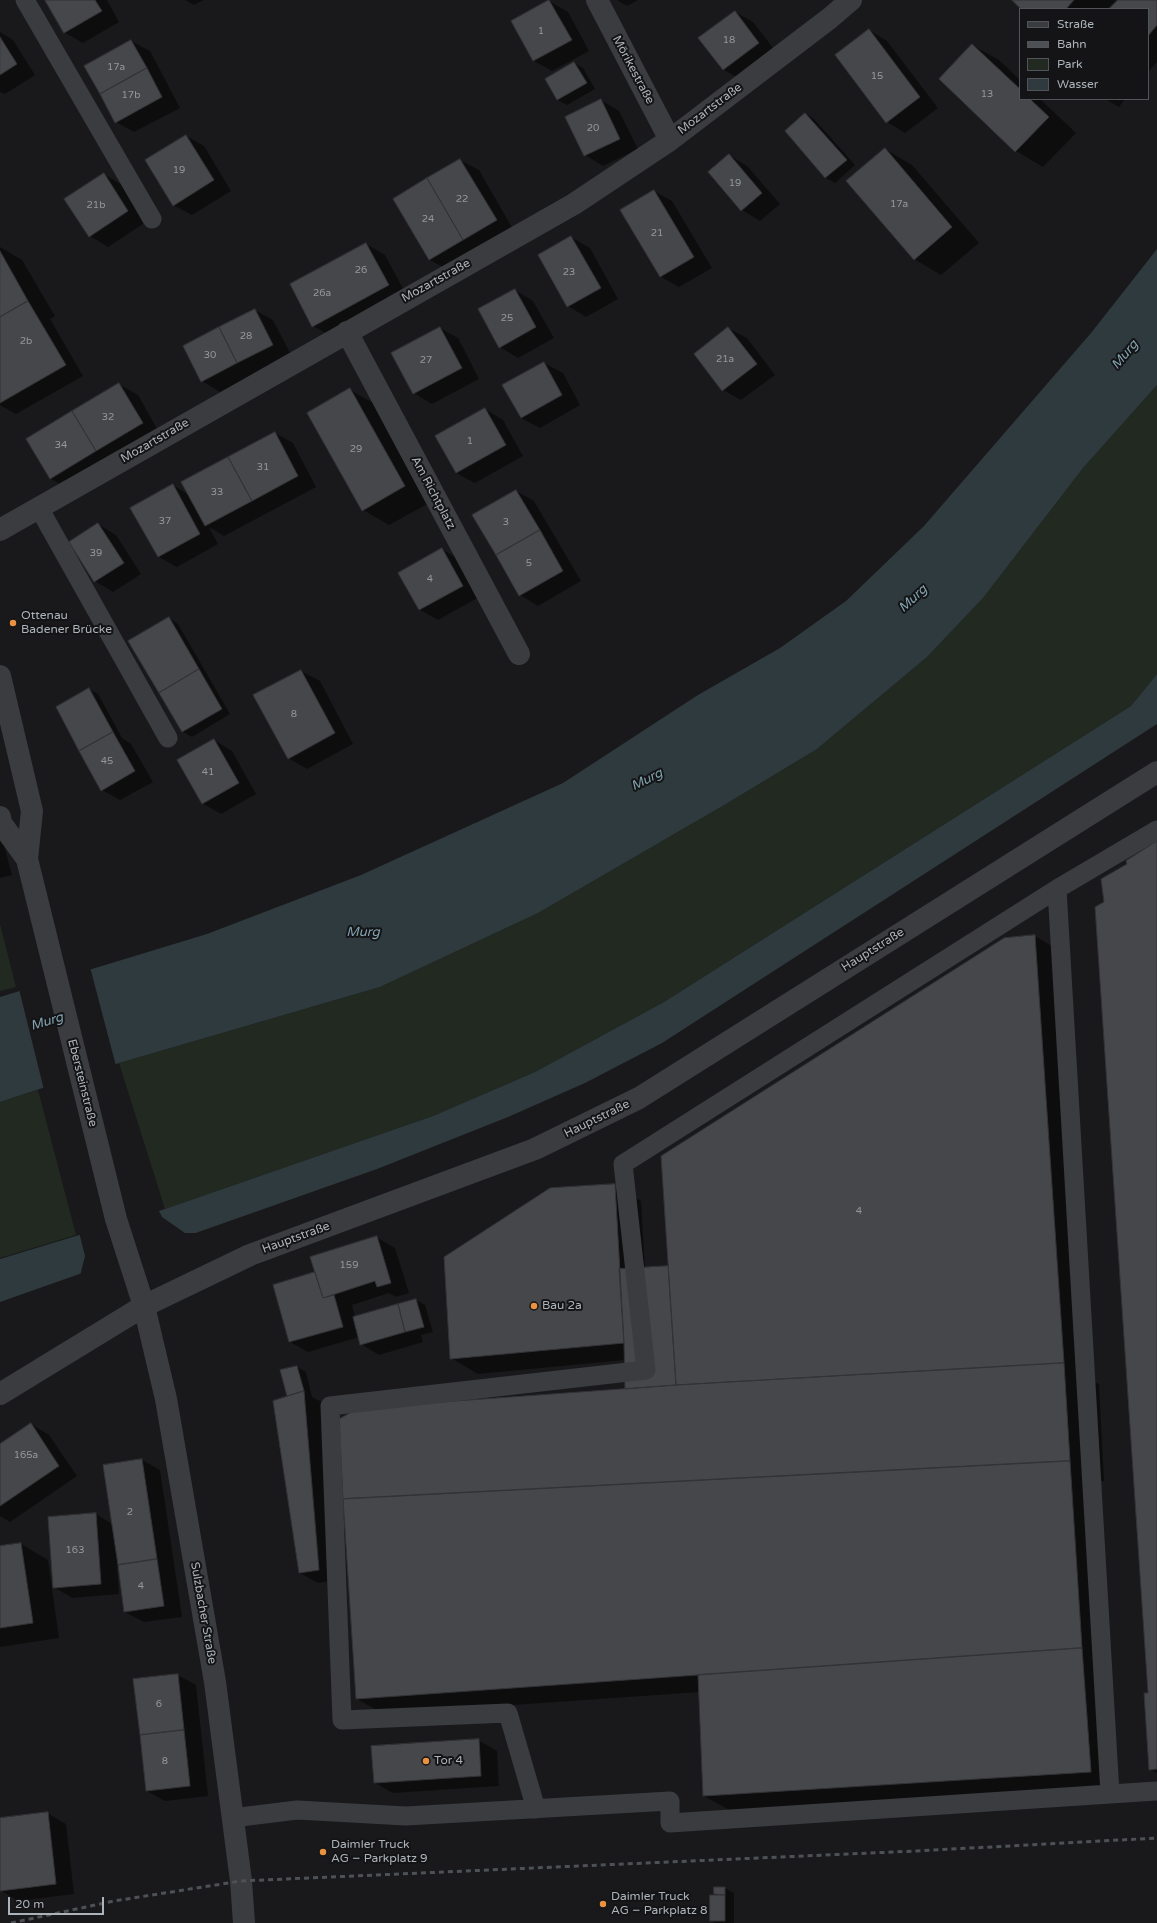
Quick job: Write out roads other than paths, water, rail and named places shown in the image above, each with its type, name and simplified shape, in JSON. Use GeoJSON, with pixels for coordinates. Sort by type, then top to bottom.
{"type":"FeatureCollection","features":[{"type":"Feature","properties":{"kind":"street","name":"Mörikestraße"},"geometry":{"type":"LineString","coordinates":[[597,0],[670,140]]}},
{"type":"Feature","properties":{"kind":"street","name":"Mozartstraße"},"geometry":{"type":"LineString","coordinates":[[0,530],[574,204],[670,140],[830,18],[851,0]]}},
{"type":"Feature","properties":{"kind":"street","name":"Am Richtplatz"},"geometry":{"type":"LineString","coordinates":[[347,332],[519,654]]}},
{"type":"Feature","properties":{"kind":"street","name":"Ebersteinstraße"},"geometry":{"type":"LineString","coordinates":[[0,676],[32,810],[26,859]]}},
{"type":"Feature","properties":{"kind":"street","name":"Hauptstraße"},"geometry":{"type":"LineString","coordinates":[[0,1394],[144,1306],[250,1255],[535,1149],[639,1098],[1157,772]]}},
{"type":"Feature","properties":{"kind":"street","name":"Ebersteinstraße"},"geometry":{"type":"LineString","coordinates":[[0,817],[2,823],[26,859],[116,1219],[144,1306]]}},
{"type":"Feature","properties":{"kind":"street","name":"Sulzbacher Straße"},"geometry":{"type":"LineString","coordinates":[[144,1306],[166,1399],[215,1682],[232,1818],[242,1881],[244,1923]]}},
{"type":"Feature","properties":{"kind":"lane"},"geometry":{"type":"LineString","coordinates":[[25,0],[152,219]]}},
{"type":"Feature","properties":{"kind":"lane"},"geometry":{"type":"LineString","coordinates":[[39,508],[168,738]]}},
{"type":"Feature","properties":{"kind":"lane"},"geometry":{"type":"LineString","coordinates":[[536,1809],[508,1714],[342,1720],[330,1406],[646,1370],[623,1164],[1058,889],[1157,830]]}},
{"type":"Feature","properties":{"kind":"lane"},"geometry":{"type":"LineString","coordinates":[[1058,889],[1110,1794]]}},
{"type":"Feature","properties":{"kind":"lane"},"geometry":{"type":"LineString","coordinates":[[232,1818],[297,1810],[406,1816],[670,1801],[670,1823],[1157,1791]]}},
{"type":"Feature","properties":{"kind":"water","name":"Murg"},"geometry":{"type":"Polygon","coordinates":[[[1157,249],[1157,385],[1083,468],[983,598],[927,657],[817,749],[726,804],[538,913],[380,987],[119,1063],[0,1102],[0,997],[207,934],[361,875],[563,783],[698,695],[780,648],[846,601],[924,526],[1091,333],[1157,249]]]}},
{"type":"Feature","properties":{"kind":"water"},"geometry":{"type":"Polygon","coordinates":[[[1157,674],[1157,724],[662,1043],[585,1083],[508,1117],[377,1169],[0,1302],[0,1259],[165,1209],[433,1116],[535,1072],[664,1002],[1131,706],[1157,674]]]}},
{"type":"Feature","properties":{"kind":"railway"},"geometry":{"type":"LineString","coordinates":[[11,1923],[114,1901],[241,1881],[916,1851],[1157,1838]]}},
{"type":"Feature","properties":{"kind":"place","name":"Ottenau Badener Brücke"},"geometry":{"type":"Point","coordinates":[13,623]}},
{"type":"Feature","properties":{"kind":"place","name":"Bau 2a"},"geometry":{"type":"Point","coordinates":[534,1306]}},
{"type":"Feature","properties":{"kind":"place","name":"Tor 4"},"geometry":{"type":"Point","coordinates":[426,1761]}},
{"type":"Feature","properties":{"kind":"place","name":"Daimler Truck AG − Parkplatz 9"},"geometry":{"type":"Point","coordinates":[323,1852]}},
{"type":"Feature","properties":{"kind":"place","name":"Daimler Truck AG − Parkplatz 8"},"geometry":{"type":"Point","coordinates":[603,1904]}}]}
